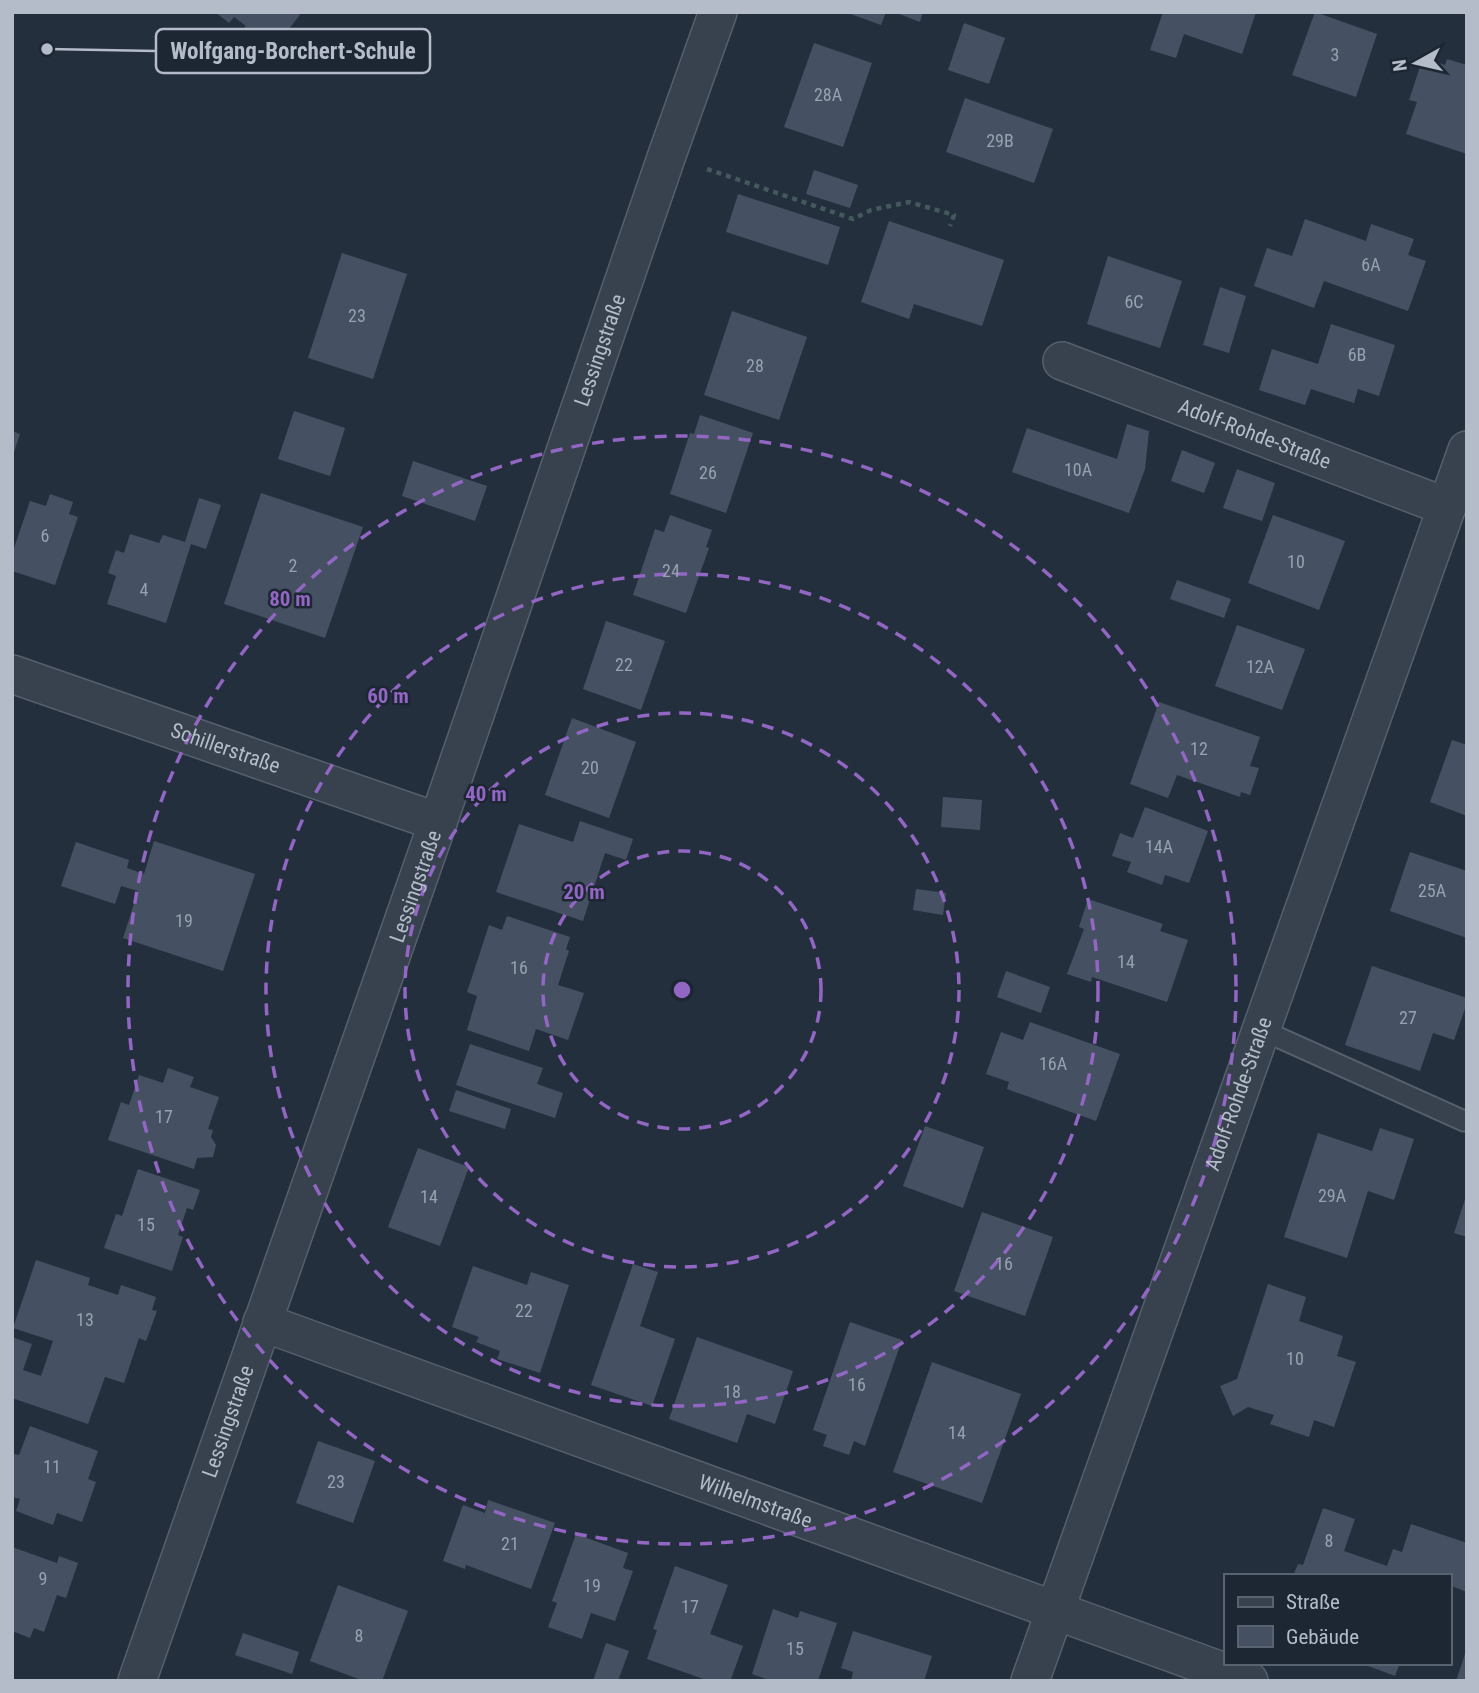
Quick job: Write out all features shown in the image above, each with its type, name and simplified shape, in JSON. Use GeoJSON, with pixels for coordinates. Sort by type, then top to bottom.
{"type":"FeatureCollection","features":[{"type":"Feature","properties":{"kind":"street","name":"Lessingstraße"},"geometry":{"type":"LineString","coordinates":[[137,1681],[718,12]]}},
{"type":"Feature","properties":{"kind":"street","name":"Adolf-Rohde-Straße"},"geometry":{"type":"LineString","coordinates":[[1062,361],[1447,507]]}},
{"type":"Feature","properties":{"kind":"street","name":"Adolf-Rohde-Straße"},"geometry":{"type":"LineString","coordinates":[[1030,1681],[1467,450]]}},
{"type":"Feature","properties":{"kind":"street","name":"Schillerstraße"},"geometry":{"type":"LineString","coordinates":[[12,674],[438,822]]}},
{"type":"Feature","properties":{"kind":"street","name":"Wilhelmstraße"},"geometry":{"type":"LineString","coordinates":[[262,1322],[1249,1681]]}},
{"type":"Feature","properties":{"kind":"lane"},"geometry":{"type":"LineString","coordinates":[[1262,1030],[1464,1121]]}},
{"type":"Feature","properties":{"kind":"path"},"geometry":{"type":"LineString","coordinates":[[667,155],[853,219],[872,209],[909,202],[954,215],[950,226]]}},
{"type":"Feature","properties":{"kind":"building"},"geometry":{"type":"Polygon","coordinates":[[[215,12],[302,12],[289,29],[298,36],[277,62],[240,33],[246,26],[234,17],[229,23],[215,12]]]}},
{"type":"Feature","properties":{"kind":"building"},"geometry":{"type":"Polygon","coordinates":[[[845,12],[886,12],[881,25],[845,12]]]}},
{"type":"Feature","properties":{"kind":"building"},"geometry":{"type":"Polygon","coordinates":[[[894,12],[923,12],[920,22],[894,12]]]}},
{"type":"Feature","properties":{"kind":"building"},"geometry":{"type":"Polygon","coordinates":[[[1163,12],[1256,12],[1242,54],[1184,34],[1176,58],[1150,50],[1163,12]]]}},
{"type":"Feature","properties":{"kind":"building"},"geometry":{"type":"Polygon","coordinates":[[[1315,12],[1377,34],[1356,97],[1292,75],[1315,12]]]}},
{"type":"Feature","properties":{"kind":"building"},"geometry":{"type":"Polygon","coordinates":[[[964,23],[1005,38],[989,84],[948,70],[964,23]]]}},
{"type":"Feature","properties":{"kind":"building"},"geometry":{"type":"Polygon","coordinates":[[[814,43],[872,63],[843,147],[784,127],[814,43]]]}},
{"type":"Feature","properties":{"kind":"building"},"geometry":{"type":"Polygon","coordinates":[[[1423,58],[1445,65],[1447,59],[1467,65],[1467,154],[1406,134],[1417,102],[1409,100],[1423,58]]]}},
{"type":"Feature","properties":{"kind":"building"},"geometry":{"type":"Polygon","coordinates":[[[965,98],[1053,129],[1034,183],[946,152],[965,98]]]}},
{"type":"Feature","properties":{"kind":"building"},"geometry":{"type":"Polygon","coordinates":[[[814,170],[858,185],[850,208],[806,194],[814,170]]]}},
{"type":"Feature","properties":{"kind":"building"},"geometry":{"type":"Polygon","coordinates":[[[738,194],[840,227],[828,265],[726,232],[738,194]]]}},
{"type":"Feature","properties":{"kind":"building"},"geometry":{"type":"Polygon","coordinates":[[[1305,219],[1366,241],[1371,224],[1414,239],[1408,255],[1426,261],[1408,311],[1324,281],[1314,308],[1254,286],[1267,248],[1292,256],[1305,219]]]}},
{"type":"Feature","properties":{"kind":"building"},"geometry":{"type":"Polygon","coordinates":[[[889,221],[1004,260],[982,326],[914,304],[909,319],[861,302],[889,221]]]}},
{"type":"Feature","properties":{"kind":"building"},"geometry":{"type":"Polygon","coordinates":[[[342,253],[407,274],[373,379],[308,358],[342,253]]]}},
{"type":"Feature","properties":{"kind":"building"},"geometry":{"type":"Polygon","coordinates":[[[1108,256],[1182,281],[1160,348],[1087,324],[1108,256]]]}},
{"type":"Feature","properties":{"kind":"building"},"geometry":{"type":"Polygon","coordinates":[[[1220,287],[1246,296],[1229,353],[1203,345],[1220,287]]]}},
{"type":"Feature","properties":{"kind":"building"},"geometry":{"type":"Polygon","coordinates":[[[732,311],[807,337],[779,420],[704,395],[732,311]]]}},
{"type":"Feature","properties":{"kind":"building"},"geometry":{"type":"Polygon","coordinates":[[[1331,324],[1395,345],[1379,396],[1358,389],[1354,403],[1311,389],[1305,405],[1259,390],[1272,349],[1318,364],[1331,324]]]}},
{"type":"Feature","properties":{"kind":"building"},"geometry":{"type":"Polygon","coordinates":[[[294,411],[345,428],[330,476],[278,459],[294,411]]]}},
{"type":"Feature","properties":{"kind":"building"},"geometry":{"type":"Polygon","coordinates":[[[700,415],[753,433],[726,513],[670,494],[690,433],[694,434],[700,415]]]}},
{"type":"Feature","properties":{"kind":"building"},"geometry":{"type":"Polygon","coordinates":[[[1127,424],[1149,431],[1145,469],[1129,513],[1012,472],[1027,428],[1117,459],[1127,424]]]}},
{"type":"Feature","properties":{"kind":"building"},"geometry":{"type":"Polygon","coordinates":[[[12,431],[20,434],[13,455],[12,455],[12,431]]]}},
{"type":"Feature","properties":{"kind":"building"},"geometry":{"type":"Polygon","coordinates":[[[1182,450],[1215,463],[1204,493],[1171,481],[1182,450]]]}},
{"type":"Feature","properties":{"kind":"building"},"geometry":{"type":"Polygon","coordinates":[[[413,461],[487,486],[475,521],[402,496],[413,461]]]}},
{"type":"Feature","properties":{"kind":"building"},"geometry":{"type":"Polygon","coordinates":[[[1237,469],[1275,483],[1262,521],[1223,508],[1237,469]]]}},
{"type":"Feature","properties":{"kind":"building"},"geometry":{"type":"Polygon","coordinates":[[[261,493],[363,527],[325,638],[224,604],[261,493]]]}},
{"type":"Feature","properties":{"kind":"building"},"geometry":{"type":"Polygon","coordinates":[[[50,494],[73,502],[69,514],[78,517],[55,585],[12,571],[12,554],[30,501],[46,506],[50,494]]]}},
{"type":"Feature","properties":{"kind":"building"},"geometry":{"type":"Polygon","coordinates":[[[199,498],[221,505],[206,549],[191,544],[166,623],[107,604],[116,576],[108,573],[116,550],[124,553],[130,534],[159,543],[163,535],[185,542],[199,498]]]}},
{"type":"Feature","properties":{"kind":"building"},"geometry":{"type":"Polygon","coordinates":[[[670,515],[712,530],[706,547],[709,548],[686,613],[633,595],[655,529],[664,532],[670,515]]]}},
{"type":"Feature","properties":{"kind":"building"},"geometry":{"type":"Polygon","coordinates":[[[1273,515],[1345,541],[1319,610],[1248,583],[1273,515]]]}},
{"type":"Feature","properties":{"kind":"building"},"geometry":{"type":"Polygon","coordinates":[[[1177,580],[1231,599],[1224,618],[1170,599],[1177,580]]]}},
{"type":"Feature","properties":{"kind":"building"},"geometry":{"type":"Polygon","coordinates":[[[606,621],[665,641],[641,710],[583,689],[606,621]]]}},
{"type":"Feature","properties":{"kind":"building"},"geometry":{"type":"Polygon","coordinates":[[[1237,625],[1305,649],[1282,710],[1215,686],[1237,625]]]}},
{"type":"Feature","properties":{"kind":"building"},"geometry":{"type":"Polygon","coordinates":[[[1159,702],[1260,737],[1250,766],[1259,768],[1250,795],[1241,792],[1240,797],[1177,775],[1168,798],[1130,784],[1159,702]]]}},
{"type":"Feature","properties":{"kind":"building"},"geometry":{"type":"Polygon","coordinates":[[[572,718],[636,742],[609,818],[545,795],[572,718]]]}},
{"type":"Feature","properties":{"kind":"building"},"geometry":{"type":"Polygon","coordinates":[[[1452,740],[1467,745],[1467,816],[1430,802],[1452,740]]]}},
{"type":"Feature","properties":{"kind":"building"},"geometry":{"type":"Polygon","coordinates":[[[943,797],[982,800],[980,830],[941,827],[943,797]]]}},
{"type":"Feature","properties":{"kind":"building"},"geometry":{"type":"Polygon","coordinates":[[[1145,807],[1208,831],[1189,883],[1165,875],[1162,885],[1127,872],[1131,862],[1112,856],[1120,833],[1133,838],[1145,807]]]}},
{"type":"Feature","properties":{"kind":"building"},"geometry":{"type":"Polygon","coordinates":[[[580,821],[633,839],[626,860],[605,853],[583,921],[496,892],[519,824],[573,842],[580,821]]]}},
{"type":"Feature","properties":{"kind":"building"},"geometry":{"type":"Polygon","coordinates":[[[154,841],[255,874],[223,971],[123,938],[138,891],[121,886],[115,904],[61,886],[76,842],[129,860],[127,868],[144,874],[154,841]]]}},
{"type":"Feature","properties":{"kind":"building"},"geometry":{"type":"Polygon","coordinates":[[[1410,852],[1467,871],[1467,938],[1390,911],[1410,852]]]}},
{"type":"Feature","properties":{"kind":"building"},"geometry":{"type":"Polygon","coordinates":[[[916,889],[946,893],[943,915],[913,910],[916,889]]]}},
{"type":"Feature","properties":{"kind":"building"},"geometry":{"type":"Polygon","coordinates":[[[1088,899],[1163,924],[1160,931],[1188,940],[1167,1002],[1092,977],[1091,982],[1067,974],[1084,929],[1079,927],[1088,899]]]}},
{"type":"Feature","properties":{"kind":"building"},"geometry":{"type":"Polygon","coordinates":[[[507,916],[570,937],[566,949],[569,951],[558,985],[584,993],[568,1040],[536,1029],[529,1051],[467,1030],[477,996],[467,992],[489,925],[502,930],[507,916]]]}},
{"type":"Feature","properties":{"kind":"building"},"geometry":{"type":"Polygon","coordinates":[[[1372,966],[1467,998],[1454,1040],[1433,1033],[1420,1071],[1345,1045],[1372,966]]]}},
{"type":"Feature","properties":{"kind":"building"},"geometry":{"type":"Polygon","coordinates":[[[1006,971],[1050,987],[1041,1013],[997,997],[1006,971]]]}},
{"type":"Feature","properties":{"kind":"building"},"geometry":{"type":"Polygon","coordinates":[[[1030,1022],[1120,1054],[1096,1121],[1007,1089],[1009,1082],[986,1074],[1001,1032],[1023,1040],[1030,1022]]]}},
{"type":"Feature","properties":{"kind":"building"},"geometry":{"type":"Polygon","coordinates":[[[470,1044],[543,1068],[537,1084],[563,1093],[555,1118],[456,1085],[470,1044]]]}},
{"type":"Feature","properties":{"kind":"building"},"geometry":{"type":"Polygon","coordinates":[[[168,1068],[194,1077],[190,1087],[219,1097],[208,1129],[213,1130],[211,1137],[216,1145],[213,1157],[197,1158],[194,1169],[108,1140],[121,1102],[129,1105],[139,1075],[163,1083],[168,1068]]]}},
{"type":"Feature","properties":{"kind":"building"},"geometry":{"type":"Polygon","coordinates":[[[456,1090],[511,1109],[505,1129],[449,1111],[456,1090]]]}},
{"type":"Feature","properties":{"kind":"building"},"geometry":{"type":"Polygon","coordinates":[[[925,1126],[984,1147],[963,1208],[903,1186],[925,1126]]]}},
{"type":"Feature","properties":{"kind":"building"},"geometry":{"type":"Polygon","coordinates":[[[1380,1128],[1414,1139],[1394,1200],[1368,1191],[1347,1258],[1284,1237],[1318,1133],[1372,1151],[1380,1128]]]}},
{"type":"Feature","properties":{"kind":"building"},"geometry":{"type":"Polygon","coordinates":[[[418,1148],[469,1167],[440,1246],[388,1227],[418,1148]]]}},
{"type":"Feature","properties":{"kind":"building"},"geometry":{"type":"Polygon","coordinates":[[[138,1169],[200,1190],[193,1210],[187,1208],[178,1235],[183,1237],[172,1271],[104,1248],[116,1214],[122,1216],[138,1169]]]}},
{"type":"Feature","properties":{"kind":"building"},"geometry":{"type":"Polygon","coordinates":[[[1467,1196],[1467,1237],[1454,1233],[1467,1196]]]}},
{"type":"Feature","properties":{"kind":"building"},"geometry":{"type":"Polygon","coordinates":[[[982,1212],[1053,1237],[1025,1316],[954,1291],[982,1212]]]}},
{"type":"Feature","properties":{"kind":"building"},"geometry":{"type":"Polygon","coordinates":[[[36,1260],[90,1278],[88,1285],[118,1295],[121,1285],[156,1297],[152,1310],[157,1311],[146,1341],[139,1338],[124,1383],[105,1377],[88,1424],[12,1398],[12,1337],[32,1344],[23,1370],[41,1376],[53,1341],[13,1328],[36,1260]]]}},
{"type":"Feature","properties":{"kind":"building"},"geometry":{"type":"Polygon","coordinates":[[[633,1264],[658,1272],[640,1326],[675,1339],[652,1406],[591,1385],[633,1264]]]}},
{"type":"Feature","properties":{"kind":"building"},"geometry":{"type":"Polygon","coordinates":[[[473,1266],[527,1285],[531,1272],[569,1285],[540,1373],[497,1359],[500,1351],[476,1342],[479,1337],[452,1327],[473,1266]]]}},
{"type":"Feature","properties":{"kind":"building"},"geometry":{"type":"Polygon","coordinates":[[[1268,1284],[1306,1297],[1299,1321],[1343,1336],[1337,1356],[1356,1362],[1334,1427],[1314,1420],[1309,1437],[1270,1424],[1274,1415],[1248,1407],[1233,1416],[1220,1386],[1237,1379],[1268,1284]]]}},
{"type":"Feature","properties":{"kind":"building"},"geometry":{"type":"Polygon","coordinates":[[[850,1322],[902,1340],[865,1446],[854,1441],[849,1455],[823,1446],[827,1435],[813,1430],[850,1322]]]}},
{"type":"Feature","properties":{"kind":"building"},"geometry":{"type":"Polygon","coordinates":[[[697,1337],[793,1371],[775,1424],[747,1414],[737,1443],[669,1419],[697,1337]]]}},
{"type":"Feature","properties":{"kind":"building"},"geometry":{"type":"Polygon","coordinates":[[[932,1362],[1021,1394],[982,1503],[893,1472],[932,1362]]]}},
{"type":"Feature","properties":{"kind":"building"},"geometry":{"type":"Polygon","coordinates":[[[30,1426],[98,1451],[88,1479],[96,1482],[82,1522],[57,1513],[53,1525],[16,1511],[20,1499],[12,1497],[12,1456],[19,1455],[30,1426]]]}},
{"type":"Feature","properties":{"kind":"building"},"geometry":{"type":"Polygon","coordinates":[[[318,1441],[375,1461],[353,1523],[296,1503],[318,1441]]]}},
{"type":"Feature","properties":{"kind":"building"},"geometry":{"type":"Polygon","coordinates":[[[488,1500],[555,1523],[531,1589],[466,1565],[465,1569],[443,1561],[463,1505],[485,1513],[488,1500]]]}},
{"type":"Feature","properties":{"kind":"building"},"geometry":{"type":"Polygon","coordinates":[[[1323,1508],[1355,1519],[1344,1551],[1387,1566],[1393,1549],[1402,1552],[1411,1524],[1467,1543],[1467,1592],[1451,1586],[1451,1574],[1294,1574],[1298,1564],[1303,1565],[1323,1508]]]}},
{"type":"Feature","properties":{"kind":"building"},"geometry":{"type":"Polygon","coordinates":[[[576,1534],[628,1553],[623,1568],[633,1571],[615,1621],[591,1613],[582,1639],[548,1627],[557,1603],[552,1601],[576,1534]]]}},
{"type":"Feature","properties":{"kind":"building"},"geometry":{"type":"Polygon","coordinates":[[[12,1547],[57,1563],[59,1556],[78,1563],[66,1598],[57,1595],[44,1632],[34,1628],[30,1638],[12,1631],[12,1547]]]}},
{"type":"Feature","properties":{"kind":"building"},"geometry":{"type":"Polygon","coordinates":[[[675,1566],[728,1585],[710,1634],[743,1646],[731,1679],[736,1681],[709,1681],[647,1659],[657,1630],[653,1629],[675,1566]]]}},
{"type":"Feature","properties":{"kind":"building"},"geometry":{"type":"Polygon","coordinates":[[[338,1585],[408,1611],[382,1681],[364,1681],[310,1661],[338,1585]]]}},
{"type":"Feature","properties":{"kind":"building"},"geometry":{"type":"Polygon","coordinates":[[[773,1609],[798,1618],[800,1611],[837,1623],[818,1681],[772,1681],[752,1674],[773,1609]]]}},
{"type":"Feature","properties":{"kind":"building"},"geometry":{"type":"Polygon","coordinates":[[[853,1631],[932,1656],[924,1681],[851,1681],[853,1672],[841,1668],[853,1631]]]}},
{"type":"Feature","properties":{"kind":"building"},"geometry":{"type":"Polygon","coordinates":[[[243,1633],[299,1652],[292,1674],[235,1655],[243,1633]]]}},
{"type":"Feature","properties":{"kind":"building"},"geometry":{"type":"Polygon","coordinates":[[[606,1643],[629,1651],[618,1681],[593,1681],[606,1643]]]}},
{"type":"Feature","properties":{"kind":"building"},"geometry":{"type":"Polygon","coordinates":[[[1466,1651],[1467,1681],[1456,1681],[1466,1651]]]}},
{"type":"Feature","properties":{"kind":"building"},"geometry":{"type":"Polygon","coordinates":[[[1365,1665],[1399,1665],[1395,1676],[1365,1665]]]}},
{"type":"Feature","properties":{"kind":"place","name":"Wolfgang-Borchert-Schule"},"geometry":{"type":"Point","coordinates":[47,49]}}]}
